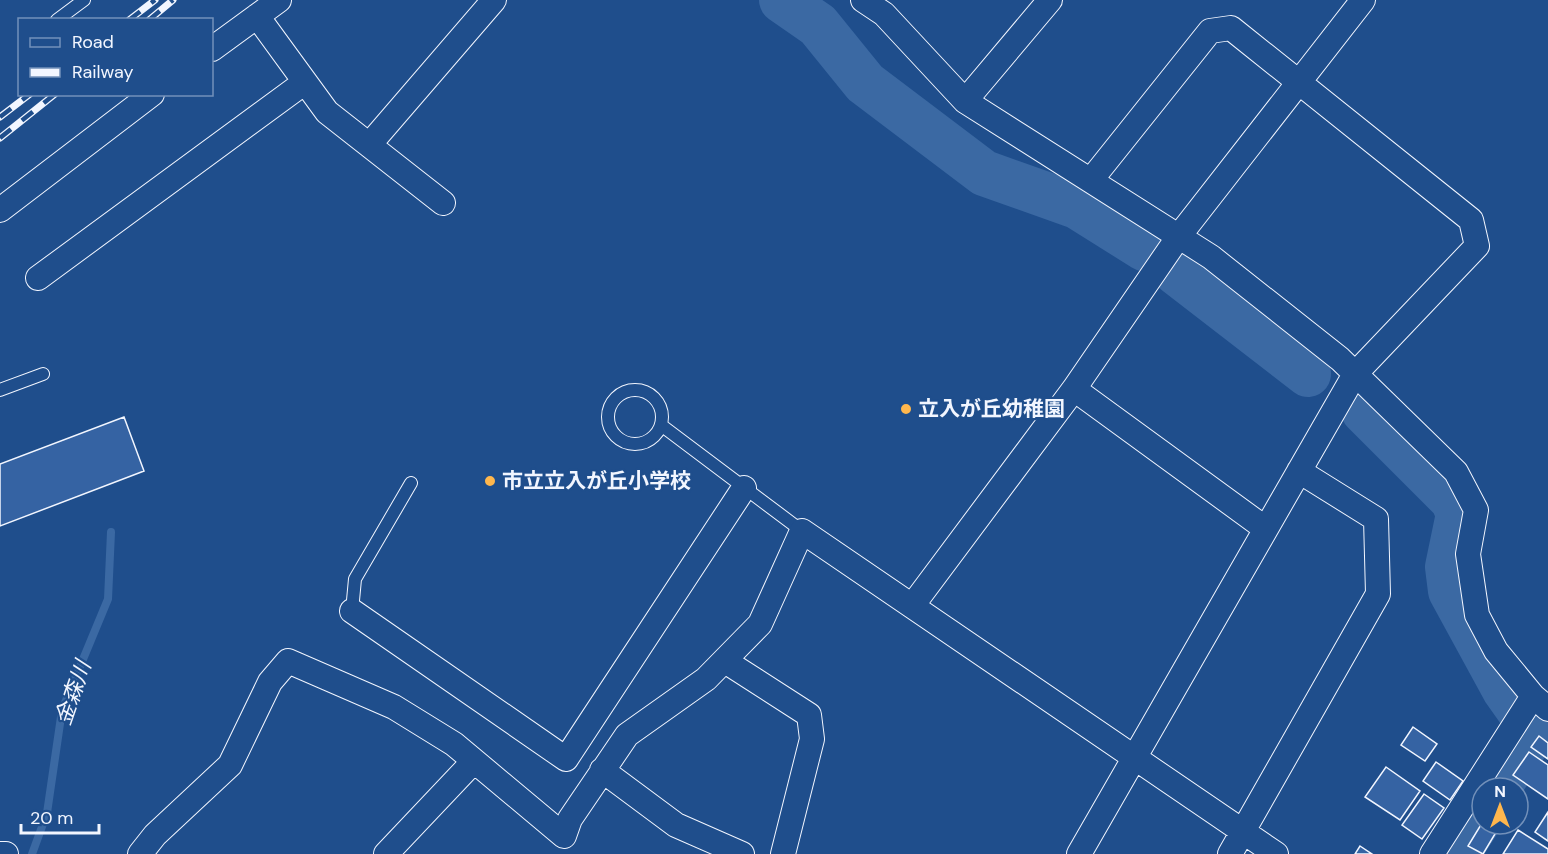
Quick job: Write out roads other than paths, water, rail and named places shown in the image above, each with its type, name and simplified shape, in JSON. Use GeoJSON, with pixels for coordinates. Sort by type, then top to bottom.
{"type":"FeatureCollection","features":[{"type":"Feature","properties":{"kind":"street"},"geometry":{"type":"LineString","coordinates":[[213,48],[279,0]]}},
{"type":"Feature","properties":{"kind":"street"},"geometry":{"type":"LineString","coordinates":[[369,144],[494,0]]}},
{"type":"Feature","properties":{"kind":"street"},"geometry":{"type":"LineString","coordinates":[[863,0],[891,7],[965,101],[1211,257],[1355,374],[1456,472],[1476,510],[1468,554],[1477,615],[1496,651],[1540,703],[1432,854]]}},
{"type":"Feature","properties":{"kind":"street"},"geometry":{"type":"LineString","coordinates":[[965,101],[1050,0]]}},
{"type":"Feature","properties":{"kind":"street"},"geometry":{"type":"LineString","coordinates":[[912,606],[1074,389],[1179,236],[1363,0]]}},
{"type":"Feature","properties":{"kind":"street"},"geometry":{"type":"LineString","coordinates":[[258,16],[327,112],[443,203]]}},
{"type":"Feature","properties":{"kind":"street"},"geometry":{"type":"LineString","coordinates":[[1079,854],[1355,374],[1477,246],[1471,220],[1231,28],[1210,31],[1091,180]]}},
{"type":"Feature","properties":{"kind":"street"},"geometry":{"type":"LineString","coordinates":[[38,279],[305,82]]}},
{"type":"Feature","properties":{"kind":"street"},"geometry":{"type":"LineString","coordinates":[[0,210],[149,96]]}},
{"type":"Feature","properties":{"kind":"street"},"geometry":{"type":"LineString","coordinates":[[1074,389],[1266,529]]}},
{"type":"Feature","properties":{"kind":"street"},"geometry":{"type":"LineString","coordinates":[[1230,854],[1378,594],[1376,519],[1299,471]]}},
{"type":"Feature","properties":{"kind":"street"},"geometry":{"type":"LineString","coordinates":[[352,611],[566,759],[744,488]]}},
{"type":"Feature","properties":{"kind":"street"},"geometry":{"type":"LineString","coordinates":[[567,845],[570,819],[627,735],[706,679],[760,624],[802,531],[1276,854]]}},
{"type":"Feature","properties":{"kind":"street"},"geometry":{"type":"LineString","coordinates":[[140,854],[155,835],[230,765],[270,682],[288,661],[394,707],[454,744],[567,845]]}},
{"type":"Feature","properties":{"kind":"street"},"geometry":{"type":"LineString","coordinates":[[725,661],[809,715],[812,739],[783,854]]}},
{"type":"Feature","properties":{"kind":"street"},"geometry":{"type":"LineString","coordinates":[[386,854],[474,761]]}},
{"type":"Feature","properties":{"kind":"street"},"geometry":{"type":"LineString","coordinates":[[602,770],[676,825],[742,854]]}},
{"type":"Feature","properties":{"kind":"street"},"geometry":{"type":"LineString","coordinates":[[0,854],[6,854]]}},
{"type":"Feature","properties":{"kind":"lane"},"geometry":{"type":"LineString","coordinates":[[60,18],[84,0]]}},
{"type":"Feature","properties":{"kind":"lane"},"geometry":{"type":"LineString","coordinates":[[0,390],[43,374]]}},
{"type":"Feature","properties":{"kind":"lane"},"geometry":{"type":"LineString","coordinates":[[640,390],[649,393],[661,407],[661,426],[651,439],[643,443],[626,442],[618,438],[609,424],[610,406],[622,393],[640,390]]}},
{"type":"Feature","properties":{"kind":"lane"},"geometry":{"type":"LineString","coordinates":[[661,426],[802,531]]}},
{"type":"Feature","properties":{"kind":"lane"},"geometry":{"type":"LineString","coordinates":[[352,611],[355,579],[411,483]]}},
{"type":"Feature","properties":{"kind":"waterway"},"geometry":{"type":"LineString","coordinates":[[782,0],[818,25],[865,83],[984,173],[1077,206],[1144,248]]}},
{"type":"Feature","properties":{"kind":"waterway"},"geometry":{"type":"LineString","coordinates":[[1176,272],[1308,374]]}},
{"type":"Feature","properties":{"kind":"waterway"},"geometry":{"type":"LineString","coordinates":[[1364,411],[1453,500],[1459,514],[1448,567],[1451,591],[1505,690],[1534,731],[1506,776]]}},
{"type":"Feature","properties":{"kind":"waterway","name":"金森川"},"geometry":{"type":"LineString","coordinates":[[32,854],[47,813],[62,710],[108,599],[111,532]]}},
{"type":"Feature","properties":{"kind":"waterway"},"geometry":{"type":"LineString","coordinates":[[1457,854],[1470,834]]}},
{"type":"Feature","properties":{"kind":"railway"},"geometry":{"type":"LineString","coordinates":[[132,18],[155,0]]}},
{"type":"Feature","properties":{"kind":"railway"},"geometry":{"type":"LineString","coordinates":[[151,18],[173,0]]}},
{"type":"Feature","properties":{"kind":"railway"},"geometry":{"type":"LineString","coordinates":[[0,117],[27,96]]}},
{"type":"Feature","properties":{"kind":"railway"},"geometry":{"type":"LineString","coordinates":[[0,138],[52,96]]}},
{"type":"Feature","properties":{"kind":"place","name":"立入が丘幼稚園"},"geometry":{"type":"Point","coordinates":[906,409]}},
{"type":"Feature","properties":{"kind":"place","name":"市立立入が丘小学校"},"geometry":{"type":"Point","coordinates":[490,481]}}]}
